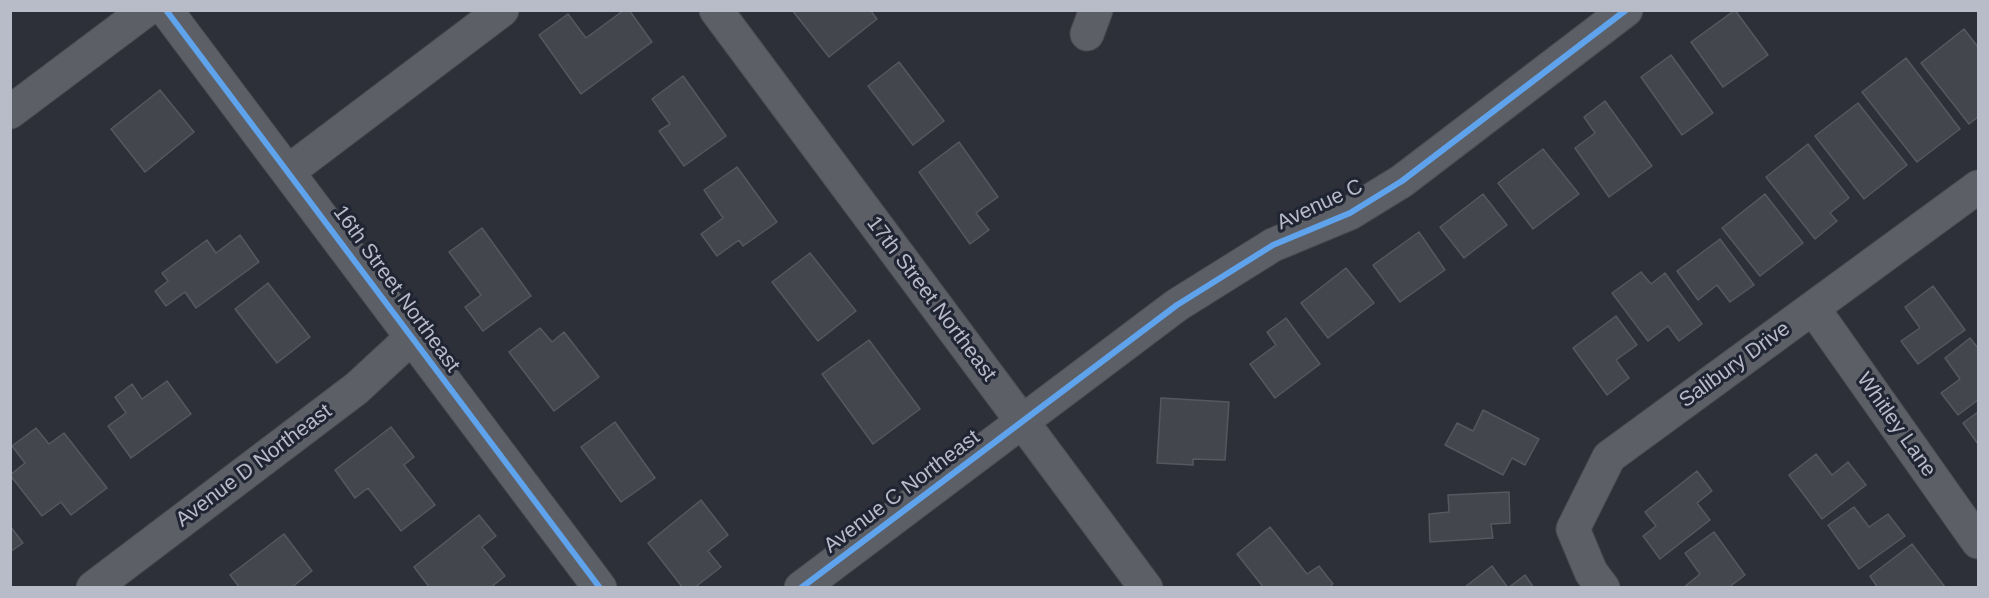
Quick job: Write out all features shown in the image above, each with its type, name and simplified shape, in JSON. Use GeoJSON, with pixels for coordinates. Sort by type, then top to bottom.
{"type":"FeatureCollection","features":[{"type":"Feature","properties":{"kind":"street"},"geometry":{"type":"LineString","coordinates":[[10,112],[146,10]]}},
{"type":"Feature","properties":{"kind":"street","name":"16th Street Northeast"},"geometry":{"type":"LineString","coordinates":[[166,10],[600,588]]}},
{"type":"Feature","properties":{"kind":"street"},"geometry":{"type":"LineString","coordinates":[[289,171],[502,10]]}},
{"type":"Feature","properties":{"kind":"street","name":"17th Street Northeast"},"geometry":{"type":"LineString","coordinates":[[716,10],[1146,588]]}},
{"type":"Feature","properties":{"kind":"street","name":"Avenue C"},"geometry":{"type":"LineString","coordinates":[[1023,423],[1177,305],[1238,266],[1273,245],[1350,213],[1402,181],[1626,10]]}},
{"type":"Feature","properties":{"kind":"street","name":"Salibury Drive"},"geometry":{"type":"LineString","coordinates":[[1603,588],[1591,572],[1573,529],[1610,457],[1978,187]]}},
{"type":"Feature","properties":{"kind":"street","name":"Whitley Lane"},"geometry":{"type":"LineString","coordinates":[[1813,308],[1978,542]]}},
{"type":"Feature","properties":{"kind":"street","name":"Avenue D Northeast"},"geometry":{"type":"LineString","coordinates":[[93,588],[357,388],[411,338]]}},
{"type":"Feature","properties":{"kind":"street","name":"Avenue C Northeast"},"geometry":{"type":"LineString","coordinates":[[801,588],[1023,423]]}},
{"type":"Feature","properties":{"kind":"building"},"geometry":{"type":"Polygon","coordinates":[[[624,10],[629,10],[652,42],[581,94],[539,35],[568,14],[586,38],[624,10]]]}},
{"type":"Feature","properties":{"kind":"building"},"geometry":{"type":"Polygon","coordinates":[[[792,10],[870,10],[877,19],[829,57],[792,10]]]}},
{"type":"Feature","properties":{"kind":"building"},"geometry":{"type":"Polygon","coordinates":[[[1735,10],[1768,55],[1723,87],[1691,42],[1735,10]]]}},
{"type":"Feature","properties":{"kind":"building"},"geometry":{"type":"Polygon","coordinates":[[[1964,29],[1978,47],[1978,117],[1969,124],[1921,63],[1964,29]]]}},
{"type":"Feature","properties":{"kind":"building"},"geometry":{"type":"Polygon","coordinates":[[[1671,55],[1713,113],[1682,135],[1641,77],[1671,55]]]}},
{"type":"Feature","properties":{"kind":"building"},"geometry":{"type":"Polygon","coordinates":[[[1906,58],[1960,129],[1917,162],[1862,92],[1906,58]]]}},
{"type":"Feature","properties":{"kind":"building"},"geometry":{"type":"Polygon","coordinates":[[[899,62],[944,121],[913,145],[868,86],[899,62]]]}},
{"type":"Feature","properties":{"kind":"building"},"geometry":{"type":"Polygon","coordinates":[[[683,76],[726,136],[684,166],[659,131],[670,124],[652,99],[683,76]]]}},
{"type":"Feature","properties":{"kind":"building"},"geometry":{"type":"Polygon","coordinates":[[[160,90],[194,132],[145,172],[111,129],[160,90]]]}},
{"type":"Feature","properties":{"kind":"building"},"geometry":{"type":"Polygon","coordinates":[[[1605,101],[1652,166],[1609,197],[1575,148],[1595,133],[1584,117],[1605,101]]]}},
{"type":"Feature","properties":{"kind":"building"},"geometry":{"type":"Polygon","coordinates":[[[1858,103],[1907,165],[1864,199],[1815,136],[1858,103]]]}},
{"type":"Feature","properties":{"kind":"building"},"geometry":{"type":"Polygon","coordinates":[[[959,142],[998,197],[976,213],[989,230],[970,244],[919,172],[959,142]]]}},
{"type":"Feature","properties":{"kind":"building"},"geometry":{"type":"Polygon","coordinates":[[[1808,144],[1849,198],[1830,213],[1837,221],[1815,239],[1766,177],[1808,144]]]}},
{"type":"Feature","properties":{"kind":"building"},"geometry":{"type":"Polygon","coordinates":[[[1543,149],[1579,194],[1533,229],[1498,183],[1543,149]]]}},
{"type":"Feature","properties":{"kind":"building"},"geometry":{"type":"Polygon","coordinates":[[[737,167],[777,222],[743,246],[739,240],[717,256],[701,234],[723,218],[704,190],[737,167]]]}},
{"type":"Feature","properties":{"kind":"building"},"geometry":{"type":"Polygon","coordinates":[[[1483,194],[1507,225],[1464,258],[1440,227],[1483,194]]]}},
{"type":"Feature","properties":{"kind":"building"},"geometry":{"type":"Polygon","coordinates":[[[1765,194],[1803,243],[1760,276],[1722,228],[1765,194]]]}},
{"type":"Feature","properties":{"kind":"building"},"geometry":{"type":"Polygon","coordinates":[[[482,228],[531,296],[483,331],[465,307],[481,295],[449,252],[482,228]]]}},
{"type":"Feature","properties":{"kind":"building"},"geometry":{"type":"Polygon","coordinates":[[[1419,232],[1445,270],[1400,302],[1373,265],[1419,232]]]}},
{"type":"Feature","properties":{"kind":"building"},"geometry":{"type":"Polygon","coordinates":[[[240,235],[259,262],[196,308],[185,292],[166,306],[155,291],[168,281],[162,273],[207,240],[216,253],[240,235]]]}},
{"type":"Feature","properties":{"kind":"building"},"geometry":{"type":"Polygon","coordinates":[[[1720,239],[1754,285],[1730,302],[1717,285],[1698,300],[1677,271],[1720,239]]]}},
{"type":"Feature","properties":{"kind":"building"},"geometry":{"type":"Polygon","coordinates":[[[810,253],[856,311],[818,341],[772,282],[810,253]]]}},
{"type":"Feature","properties":{"kind":"building"},"geometry":{"type":"Polygon","coordinates":[[[1346,268],[1374,303],[1328,338],[1301,303],[1346,268]]]}},
{"type":"Feature","properties":{"kind":"building"},"geometry":{"type":"Polygon","coordinates":[[[1641,272],[1651,284],[1665,273],[1702,324],[1679,341],[1668,326],[1648,341],[1612,293],[1641,272]]]}},
{"type":"Feature","properties":{"kind":"building"},"geometry":{"type":"Polygon","coordinates":[[[268,283],[310,337],[277,363],[235,309],[268,283]]]}},
{"type":"Feature","properties":{"kind":"building"},"geometry":{"type":"Polygon","coordinates":[[[1933,286],[1965,330],[1918,364],[1901,341],[1920,328],[1905,307],[1933,286]]]}},
{"type":"Feature","properties":{"kind":"building"},"geometry":{"type":"Polygon","coordinates":[[[1616,316],[1637,345],[1616,360],[1629,378],[1607,395],[1573,348],[1616,316]]]}},
{"type":"Feature","properties":{"kind":"building"},"geometry":{"type":"Polygon","coordinates":[[[1286,318],[1320,364],[1275,398],[1250,364],[1276,345],[1267,332],[1286,318]]]}},
{"type":"Feature","properties":{"kind":"building"},"geometry":{"type":"Polygon","coordinates":[[[540,328],[552,342],[564,332],[599,377],[554,411],[509,352],[540,328]]]}},
{"type":"Feature","properties":{"kind":"building"},"geometry":{"type":"Polygon","coordinates":[[[1970,338],[1978,348],[1978,400],[1958,415],[1941,393],[1960,379],[1945,358],[1970,338]]]}},
{"type":"Feature","properties":{"kind":"building"},"geometry":{"type":"Polygon","coordinates":[[[869,340],[920,409],[873,444],[822,374],[869,340]]]}},
{"type":"Feature","properties":{"kind":"building"},"geometry":{"type":"Polygon","coordinates":[[[167,381],[191,414],[131,458],[108,426],[126,413],[115,397],[132,384],[142,399],[167,381]]]}},
{"type":"Feature","properties":{"kind":"building"},"geometry":{"type":"Polygon","coordinates":[[[1161,398],[1229,402],[1225,460],[1193,459],[1193,465],[1157,463],[1161,398]]]}},
{"type":"Feature","properties":{"kind":"building"},"geometry":{"type":"Polygon","coordinates":[[[1483,410],[1539,439],[1525,465],[1512,458],[1503,475],[1445,445],[1457,423],[1473,431],[1483,410]]]}},
{"type":"Feature","properties":{"kind":"building"},"geometry":{"type":"Polygon","coordinates":[[[1978,412],[1978,444],[1963,423],[1978,412]]]}},
{"type":"Feature","properties":{"kind":"building"},"geometry":{"type":"Polygon","coordinates":[[[615,422],[655,478],[621,502],[581,447],[615,422]]]}},
{"type":"Feature","properties":{"kind":"building"},"geometry":{"type":"Polygon","coordinates":[[[391,427],[414,457],[404,465],[435,505],[401,531],[368,488],[355,498],[335,470],[391,427]]]}},
{"type":"Feature","properties":{"kind":"building"},"geometry":{"type":"Polygon","coordinates":[[[36,428],[49,444],[64,433],[107,488],[71,515],[61,502],[42,516],[10,475],[25,463],[12,446],[36,428]]]}},
{"type":"Feature","properties":{"kind":"building"},"geometry":{"type":"Polygon","coordinates":[[[1816,454],[1832,475],[1848,462],[1866,485],[1822,519],[1789,475],[1816,454]]]}},
{"type":"Feature","properties":{"kind":"building"},"geometry":{"type":"Polygon","coordinates":[[[1697,471],[1712,491],[1697,503],[1710,520],[1660,559],[1643,536],[1656,526],[1645,512],[1697,471]]]}},
{"type":"Feature","properties":{"kind":"building"},"geometry":{"type":"Polygon","coordinates":[[[1509,492],[1510,523],[1491,524],[1493,538],[1430,542],[1429,514],[1449,512],[1448,495],[1509,492]]]}},
{"type":"Feature","properties":{"kind":"building"},"geometry":{"type":"Polygon","coordinates":[[[701,500],[728,535],[708,551],[721,567],[694,588],[683,588],[648,543],[701,500]]]}},
{"type":"Feature","properties":{"kind":"building"},"geometry":{"type":"Polygon","coordinates":[[[1854,507],[1869,527],[1888,514],[1905,536],[1859,569],[1828,525],[1854,507]]]}},
{"type":"Feature","properties":{"kind":"building"},"geometry":{"type":"Polygon","coordinates":[[[479,515],[496,536],[482,547],[505,576],[490,588],[430,588],[414,567],[479,515]]]}},
{"type":"Feature","properties":{"kind":"building"},"geometry":{"type":"Polygon","coordinates":[[[10,526],[23,543],[10,552],[10,526]]]}},
{"type":"Feature","properties":{"kind":"building"},"geometry":{"type":"Polygon","coordinates":[[[1270,527],[1307,574],[1319,566],[1333,584],[1328,588],[1264,588],[1237,554],[1270,527]]]}},
{"type":"Feature","properties":{"kind":"building"},"geometry":{"type":"Polygon","coordinates":[[[1714,532],[1745,575],[1728,588],[1683,588],[1700,574],[1685,553],[1714,532]]]}},
{"type":"Feature","properties":{"kind":"building"},"geometry":{"type":"Polygon","coordinates":[[[284,534],[312,571],[291,588],[240,588],[230,575],[284,534]]]}},
{"type":"Feature","properties":{"kind":"building"},"geometry":{"type":"Polygon","coordinates":[[[1912,544],[1945,587],[1878,588],[1870,576],[1912,544]]]}},
{"type":"Feature","properties":{"kind":"building"},"geometry":{"type":"Polygon","coordinates":[[[1492,566],[1508,588],[1465,587],[1492,566]]]}},
{"type":"Feature","properties":{"kind":"building"},"geometry":{"type":"Polygon","coordinates":[[[1525,575],[1534,588],[1508,588],[1525,575]]]}},
{"type":"Feature","properties":{"kind":"cycle path"},"geometry":{"type":"LineString","coordinates":[[166,10],[600,588]]}},
{"type":"Feature","properties":{"kind":"cycle path"},"geometry":{"type":"LineString","coordinates":[[801,588],[1177,305],[1273,245],[1350,213],[1402,181],[1626,10]]}}]}
